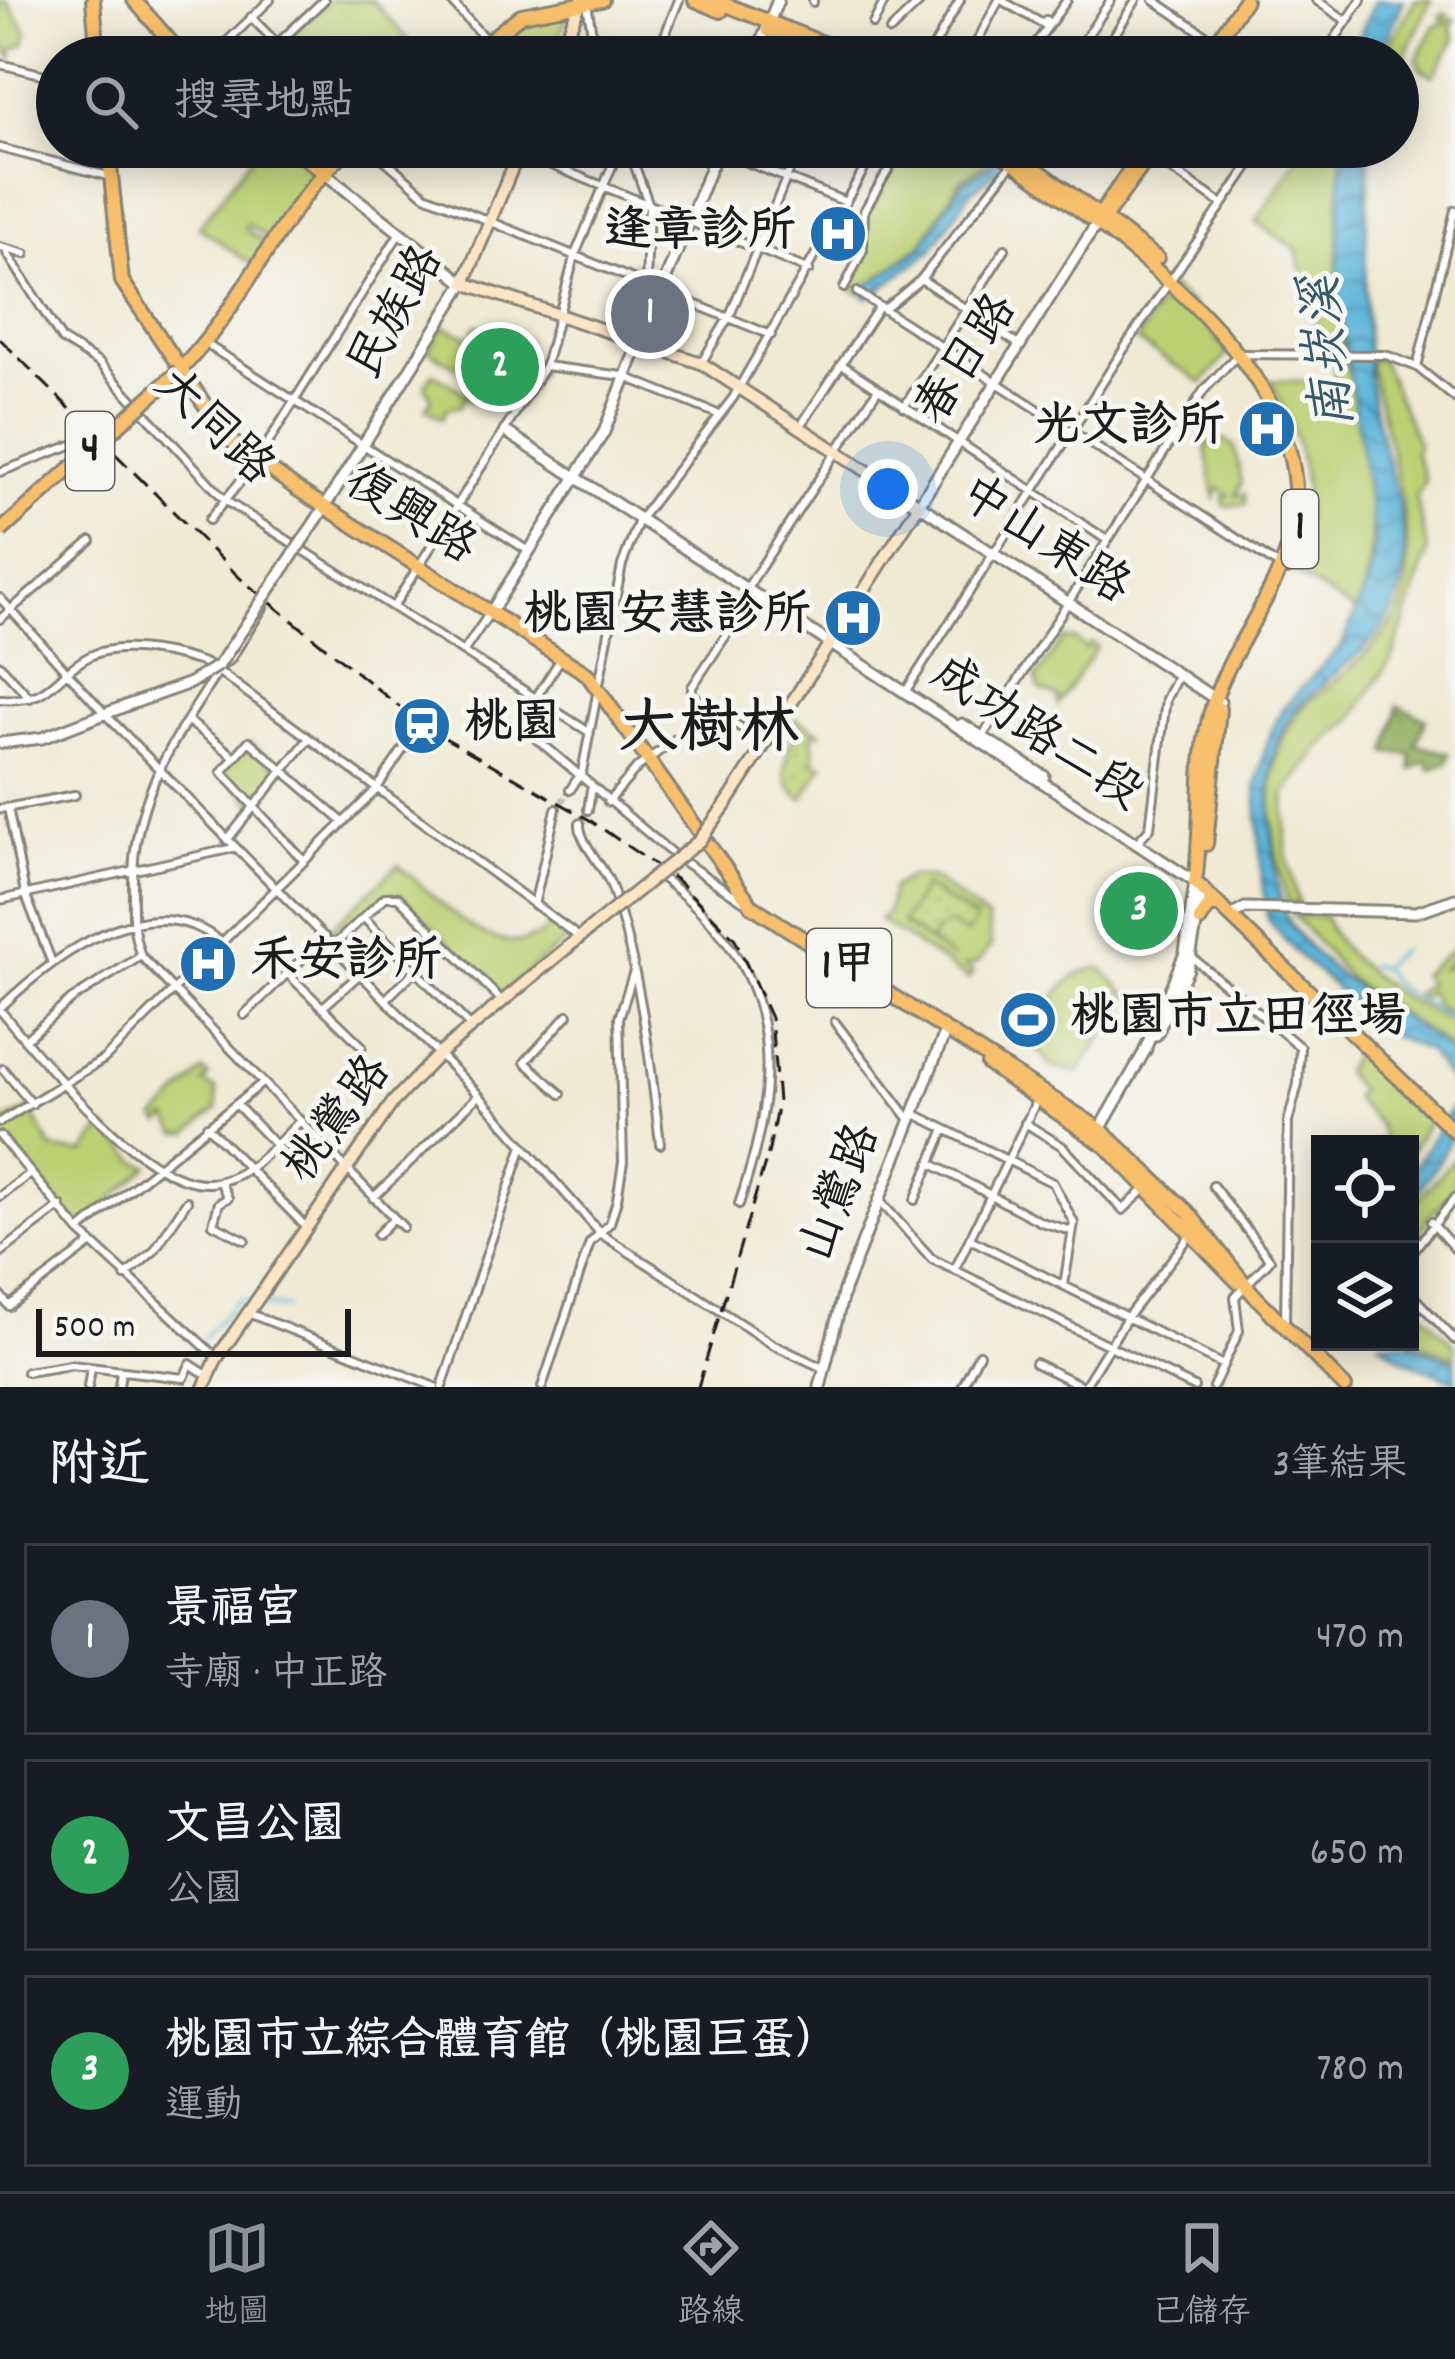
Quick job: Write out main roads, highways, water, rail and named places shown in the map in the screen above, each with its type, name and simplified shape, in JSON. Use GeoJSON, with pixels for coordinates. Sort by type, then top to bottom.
{"type":"FeatureCollection","features":[{"type":"Feature","properties":{"kind":"main road"},"geometry":{"type":"LineString","coordinates":[[92,0],[96,36]]}},
{"type":"Feature","properties":{"kind":"main road"},"geometry":{"type":"LineString","coordinates":[[134,0],[166,36]]}},
{"type":"Feature","properties":{"kind":"main road"},"geometry":{"type":"LineString","coordinates":[[486,36],[505,16],[559,0]]}},
{"type":"Feature","properties":{"kind":"main road"},"geometry":{"type":"LineString","coordinates":[[695,0],[792,36]]}},
{"type":"Feature","properties":{"kind":"main road"},"geometry":{"type":"LineString","coordinates":[[1226,36],[1249,0]]}},
{"type":"Feature","properties":{"kind":"main road"},"geometry":{"type":"LineString","coordinates":[[538,5],[587,1]]}},
{"type":"Feature","properties":{"kind":"main road"},"geometry":{"type":"LineString","coordinates":[[568,36],[587,1]]}},
{"type":"Feature","properties":{"kind":"main road"},"geometry":{"type":"LineString","coordinates":[[720,1],[767,26]]}},
{"type":"Feature","properties":{"kind":"main road","name":"復興路"},"geometry":{"type":"LineString","coordinates":[[110,168],[122,281],[220,431],[322,511],[587,674],[752,906],[946,1030]]}},
{"type":"Feature","properties":{"kind":"main road"},"geometry":{"type":"LineString","coordinates":[[315,168],[324,176]]}},
{"type":"Feature","properties":{"kind":"main road"},"geometry":{"type":"LineString","coordinates":[[324,176],[331,168]]}},
{"type":"Feature","properties":{"kind":"main road"},"geometry":{"type":"LineString","coordinates":[[324,176],[336,168]]}},
{"type":"Feature","properties":{"kind":"main road","name":"民族路"},"geometry":{"type":"LineString","coordinates":[[464,283],[512,168]]}},
{"type":"Feature","properties":{"kind":"main road","name":"1"},"geometry":{"type":"LineString","coordinates":[[1029,168],[1173,278],[1241,353],[1273,398],[1298,460],[1301,520],[1284,568],[1217,700],[1199,882]]}},
{"type":"Feature","properties":{"kind":"main road","name":"春日路"},"geometry":{"type":"LineString","coordinates":[[1102,220],[1134,168]]}},
{"type":"Feature","properties":{"kind":"main road","name":"4"},"geometry":{"type":"LineString","coordinates":[[0,532],[206,344],[324,176]]}},
{"type":"Feature","properties":{"kind":"main road","name":"中山東路"},"geometry":{"type":"LineString","coordinates":[[464,283],[701,363],[802,424],[919,505]]}},
{"type":"Feature","properties":{"kind":"main road","name":"春日路"},"geometry":{"type":"LineString","coordinates":[[583,935],[699,841],[919,505]]}},
{"type":"Feature","properties":{"kind":"main road"},"geometry":{"type":"LineString","coordinates":[[1199,882],[1234,913]]}},
{"type":"Feature","properties":{"kind":"main road"},"geometry":{"type":"LineString","coordinates":[[1199,882],[1373,1042],[1455,1132]]}},
{"type":"Feature","properties":{"kind":"main road"},"geometry":{"type":"LineString","coordinates":[[1200,920],[1209,907],[1220,905]]}},
{"type":"Feature","properties":{"kind":"main road","name":"桃鶯路"},"geometry":{"type":"LineString","coordinates":[[206,1381],[217,1358],[393,1102],[439,1054],[583,935]]}},
{"type":"Feature","properties":{"kind":"main road","name":"1甲"},"geometry":{"type":"LineString","coordinates":[[946,1030],[955,1044],[1097,1133],[1196,1229]]}},
{"type":"Feature","properties":{"kind":"main road","name":"1甲"},"geometry":{"type":"LineString","coordinates":[[946,1030],[1097,1133],[1196,1229],[1234,1280],[1345,1387]]}},
{"type":"Feature","properties":{"kind":"main road"},"geometry":{"type":"LineString","coordinates":[[1431,1102],[1455,1121]]}},
{"type":"Feature","properties":{"kind":"water"},"geometry":{"type":"Polygon","coordinates":[[[1375,0],[1404,0],[1388,36],[1360,36],[1375,0]]]}},
{"type":"Feature","properties":{"kind":"water"},"geometry":{"type":"Polygon","coordinates":[[[985,168],[1002,168],[972,190],[930,252],[868,298],[860,291],[922,246],[961,184],[985,168]]]}},
{"type":"Feature","properties":{"kind":"water"},"geometry":{"type":"Polygon","coordinates":[[[1341,168],[1370,168],[1369,374],[1402,521],[1404,570],[1399,594],[1378,633],[1296,710],[1279,739],[1271,790],[1276,874],[1293,928],[1331,969],[1455,1058],[1455,1087],[1427,1051],[1384,1032],[1294,951],[1268,919],[1262,881],[1256,787],[1266,743],[1282,709],[1342,645],[1370,576],[1375,541],[1337,292],[1341,168]]]}},
{"type":"Feature","properties":{"kind":"water"},"geometry":{"type":"Polygon","coordinates":[[[1455,1102],[1452,1131],[1419,1190],[1419,1160],[1455,1102]]]}},
{"type":"Feature","properties":{"kind":"water"},"geometry":{"type":"Polygon","coordinates":[[[1419,1347],[1455,1361],[1455,1381],[1392,1351],[1419,1351],[1419,1347]]]}},
{"type":"Feature","properties":{"kind":"waterway"},"geometry":{"type":"LineString","coordinates":[[1384,964],[1401,950]]}},
{"type":"Feature","properties":{"kind":"waterway"},"geometry":{"type":"LineString","coordinates":[[1368,965],[1381,967],[1394,985],[1455,1021]]}},
{"type":"Feature","properties":{"kind":"waterway"},"geometry":{"type":"LineString","coordinates":[[202,1339],[238,1300],[252,1301]]}},
{"type":"Feature","properties":{"kind":"waterway"},"geometry":{"type":"LineString","coordinates":[[260,1306],[286,1308]]}},
{"type":"Feature","properties":{"kind":"tunnel"},"geometry":{"type":"LineString","coordinates":[[556,809],[570,790]]}},
{"type":"Feature","properties":{"kind":"railway"},"geometry":{"type":"LineString","coordinates":[[0,339],[241,579],[422,725],[588,819],[678,881],[735,939],[771,1018],[778,1102],[769,1150],[698,1387]]}},
{"type":"Feature","properties":{"kind":"place","name":"逢章診所"},"geometry":{"type":"Point","coordinates":[838,234]}},
{"type":"Feature","properties":{"kind":"place","name":"景福宮"},"geometry":{"type":"Point","coordinates":[650,314]}},
{"type":"Feature","properties":{"kind":"place","name":"文昌公園"},"geometry":{"type":"Point","coordinates":[500,367]}},
{"type":"Feature","properties":{"kind":"place","name":"光文診所"},"geometry":{"type":"Point","coordinates":[1267,429]}},
{"type":"Feature","properties":{"kind":"place","name":"桃園安慧診所"},"geometry":{"type":"Point","coordinates":[853,618]}},
{"type":"Feature","properties":{"kind":"place","name":"桃園"},"geometry":{"type":"Point","coordinates":[422,726]}},
{"type":"Feature","properties":{"kind":"place","name":"桃園市立綜合體育館（桃園巨蛋）"},"geometry":{"type":"Point","coordinates":[1139,911]}},
{"type":"Feature","properties":{"kind":"place","name":"禾安診所"},"geometry":{"type":"Point","coordinates":[208,964]}},
{"type":"Feature","properties":{"kind":"place","name":"桃園市立田徑場"},"geometry":{"type":"Point","coordinates":[1028,1020]}},
{"type":"Feature","properties":{"kind":"district","name":"大樹林"},"geometry":{"type":"Point","coordinates":[709,733]}},
{"type":"Feature","properties":{"kind":"water label","name":"南崁溪"},"geometry":{"type":"Point","coordinates":[1332,352]}}]}
